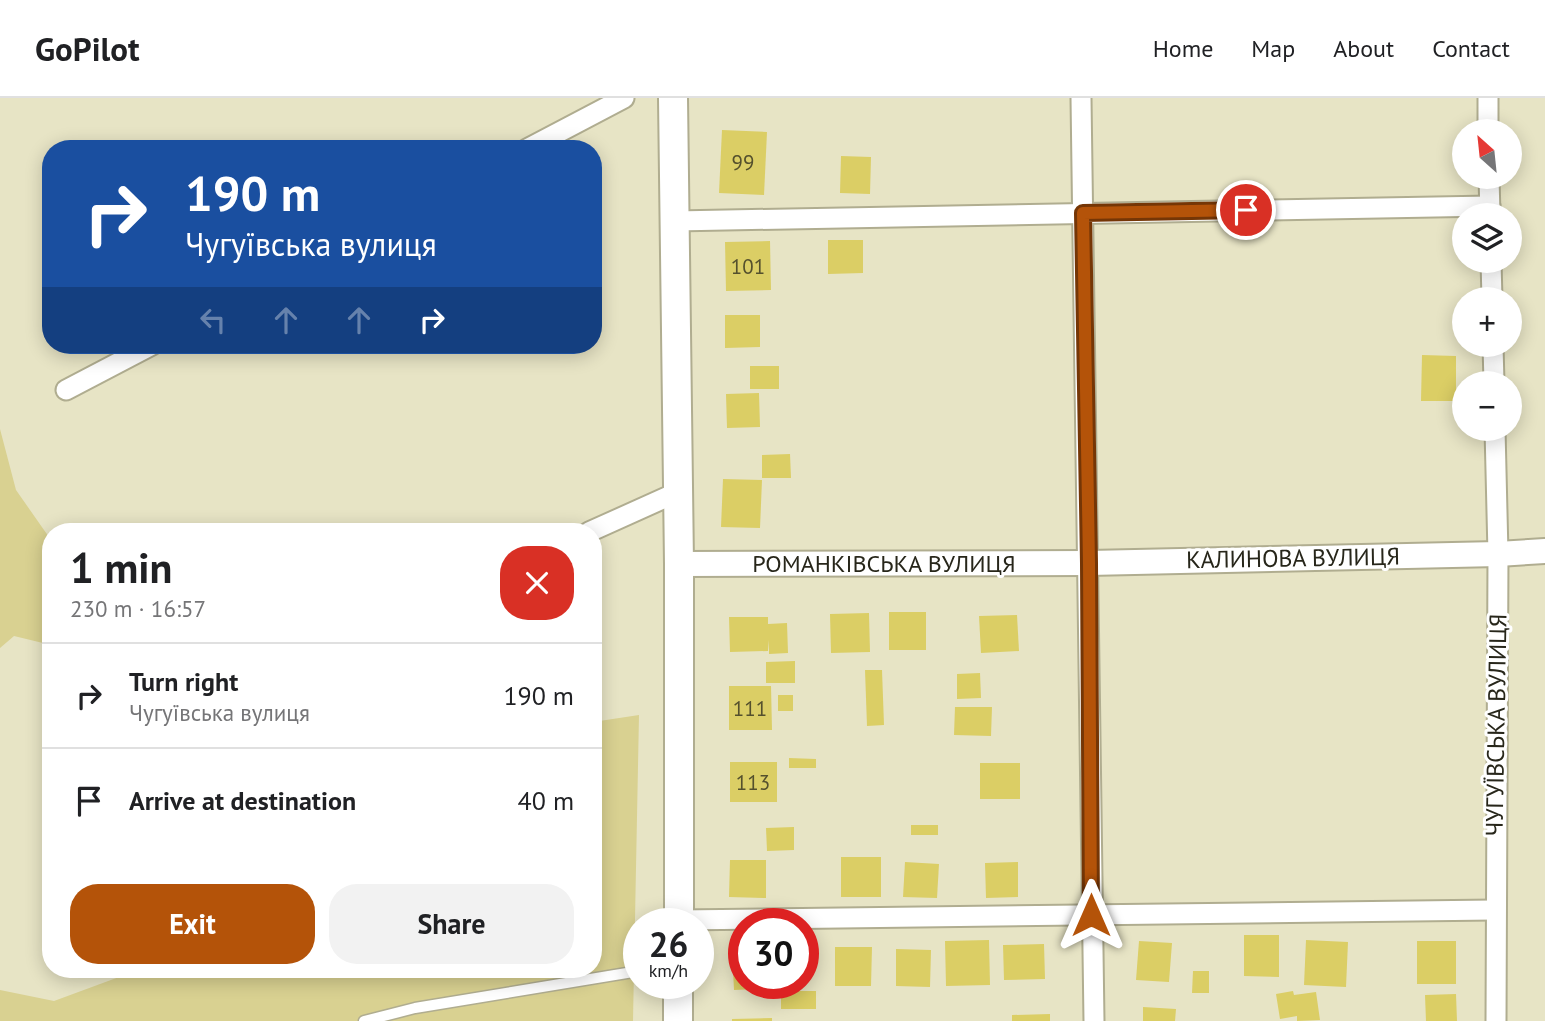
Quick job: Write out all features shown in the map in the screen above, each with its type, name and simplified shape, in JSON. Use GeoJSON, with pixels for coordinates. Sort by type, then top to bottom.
{"type":"FeatureCollection","features":[{"type":"Feature","properties":{"kind":"main road"},"geometry":{"type":"LineString","coordinates":[[673,98],[680,564],[679,908]]}},
{"type":"Feature","properties":{"kind":"main road"},"geometry":{"type":"LineString","coordinates":[[678,999],[678,1021]]}},
{"type":"Feature","properties":{"kind":"street"},"geometry":{"type":"LineString","coordinates":[[544,140],[624,98]]}},
{"type":"Feature","properties":{"kind":"street"},"geometry":{"type":"LineString","coordinates":[[1081,98],[1094,1021]]}},
{"type":"Feature","properties":{"kind":"street"},"geometry":{"type":"LineString","coordinates":[[1488,98],[1489,119]]}},
{"type":"Feature","properties":{"kind":"street"},"geometry":{"type":"LineString","coordinates":[[674,221],[1083,213],[1452,211]]}},
{"type":"Feature","properties":{"kind":"street"},"geometry":{"type":"LineString","coordinates":[[66,390],[135,354]]}},
{"type":"Feature","properties":{"kind":"street","name":"ЧУГУЇВСЬКА ВУЛИЦЯ"},"geometry":{"type":"LineString","coordinates":[[1495,441],[1498,554],[1494,910],[1496,1021]]}},
{"type":"Feature","properties":{"kind":"street"},"geometry":{"type":"LineString","coordinates":[[602,527],[678,492]]}},
{"type":"Feature","properties":{"kind":"street","name":"КАЛИНОВА ВУЛИЦЯ"},"geometry":{"type":"LineString","coordinates":[[1089,563],[1545,551]]}},
{"type":"Feature","properties":{"kind":"street","name":"РОМАНКІВСЬКА ВУЛИЦЯ"},"geometry":{"type":"LineString","coordinates":[[680,564],[1089,563]]}},
{"type":"Feature","properties":{"kind":"street"},"geometry":{"type":"LineString","coordinates":[[714,921],[1494,910]]}},
{"type":"Feature","properties":{"kind":"lane"},"geometry":{"type":"LineString","coordinates":[[602,977],[623,974]]}},
{"type":"Feature","properties":{"kind":"lane"},"geometry":{"type":"LineString","coordinates":[[364,1021],[415,1008],[597,978]]}},
{"type":"Feature","properties":{"kind":"shaded area"},"geometry":{"type":"Polygon","coordinates":[[[0,429],[16,490],[42,527],[42,643],[14,636],[0,648],[0,429]]]}},
{"type":"Feature","properties":{"kind":"shaded area"},"geometry":{"type":"Polygon","coordinates":[[[639,715],[635,908],[623,908],[623,999],[633,999],[633,1021],[0,1021],[0,990],[54,1001],[116,978],[602,978],[602,721],[639,715]]]}},
{"type":"Feature","properties":{"kind":"building"},"geometry":{"type":"Polygon","coordinates":[[[722,130],[767,132],[764,195],[719,193],[722,130]]]}},
{"type":"Feature","properties":{"kind":"building"},"geometry":{"type":"Polygon","coordinates":[[[841,156],[871,157],[870,194],[840,193],[841,156]]]}},
{"type":"Feature","properties":{"kind":"building"},"geometry":{"type":"Polygon","coordinates":[[[828,240],[863,240],[863,273],[828,274],[828,240]]]}},
{"type":"Feature","properties":{"kind":"building"},"geometry":{"type":"Polygon","coordinates":[[[770,241],[771,290],[726,291],[725,242],[770,241]]]}},
{"type":"Feature","properties":{"kind":"building"},"geometry":{"type":"Polygon","coordinates":[[[725,315],[760,315],[760,347],[725,348],[725,315]]]}},
{"type":"Feature","properties":{"kind":"building"},"geometry":{"type":"Polygon","coordinates":[[[1422,355],[1456,357],[1456,371],[1452,371],[1452,401],[1421,401],[1422,355]]]}},
{"type":"Feature","properties":{"kind":"building"},"geometry":{"type":"Polygon","coordinates":[[[750,366],[779,366],[779,389],[750,389],[750,366]]]}},
{"type":"Feature","properties":{"kind":"building"},"geometry":{"type":"Polygon","coordinates":[[[759,393],[760,427],[727,428],[726,394],[759,393]]]}},
{"type":"Feature","properties":{"kind":"building"},"geometry":{"type":"Polygon","coordinates":[[[790,454],[791,478],[762,478],[762,455],[790,454]]]}},
{"type":"Feature","properties":{"kind":"building"},"geometry":{"type":"Polygon","coordinates":[[[723,479],[762,480],[760,528],[721,527],[723,479]]]}},
{"type":"Feature","properties":{"kind":"building"},"geometry":{"type":"Polygon","coordinates":[[[889,612],[926,612],[926,650],[889,650],[889,612]]]}},
{"type":"Feature","properties":{"kind":"building"},"geometry":{"type":"Polygon","coordinates":[[[869,613],[870,652],[831,653],[830,614],[869,613]]]}},
{"type":"Feature","properties":{"kind":"building"},"geometry":{"type":"Polygon","coordinates":[[[1017,615],[1019,651],[981,653],[979,616],[1017,615]]]}},
{"type":"Feature","properties":{"kind":"building"},"geometry":{"type":"Polygon","coordinates":[[[729,617],[768,617],[768,624],[787,623],[788,653],[769,654],[769,640],[768,651],[730,652],[729,617]]]}},
{"type":"Feature","properties":{"kind":"building"},"geometry":{"type":"Polygon","coordinates":[[[795,661],[795,683],[766,683],[766,662],[795,661]]]}},
{"type":"Feature","properties":{"kind":"building"},"geometry":{"type":"Polygon","coordinates":[[[865,670],[882,670],[884,725],[867,726],[865,670]]]}},
{"type":"Feature","properties":{"kind":"building"},"geometry":{"type":"Polygon","coordinates":[[[980,673],[981,698],[957,699],[957,674],[980,673]]]}},
{"type":"Feature","properties":{"kind":"building"},"geometry":{"type":"Polygon","coordinates":[[[729,686],[771,686],[772,730],[729,730],[729,686]]]}},
{"type":"Feature","properties":{"kind":"building"},"geometry":{"type":"Polygon","coordinates":[[[778,695],[793,695],[793,711],[778,711],[778,695]]]}},
{"type":"Feature","properties":{"kind":"building"},"geometry":{"type":"Polygon","coordinates":[[[955,707],[992,707],[991,736],[954,735],[955,707]]]}},
{"type":"Feature","properties":{"kind":"building"},"geometry":{"type":"Polygon","coordinates":[[[789,758],[816,759],[816,768],[789,768],[789,758]]]}},
{"type":"Feature","properties":{"kind":"building"},"geometry":{"type":"Polygon","coordinates":[[[730,762],[777,762],[777,802],[730,802],[730,762]]]}},
{"type":"Feature","properties":{"kind":"building"},"geometry":{"type":"Polygon","coordinates":[[[980,763],[1020,763],[1020,799],[980,799],[980,763]]]}},
{"type":"Feature","properties":{"kind":"building"},"geometry":{"type":"Polygon","coordinates":[[[911,825],[938,825],[938,835],[911,835],[911,825]]]}},
{"type":"Feature","properties":{"kind":"building"},"geometry":{"type":"Polygon","coordinates":[[[794,827],[794,850],[767,851],[766,828],[794,827]]]}},
{"type":"Feature","properties":{"kind":"building"},"geometry":{"type":"Polygon","coordinates":[[[841,857],[881,857],[881,897],[841,897],[841,857]]]}},
{"type":"Feature","properties":{"kind":"building"},"geometry":{"type":"Polygon","coordinates":[[[730,860],[766,860],[766,898],[729,897],[730,860]]]}},
{"type":"Feature","properties":{"kind":"building"},"geometry":{"type":"Polygon","coordinates":[[[905,862],[939,864],[937,898],[903,897],[905,862]]]}},
{"type":"Feature","properties":{"kind":"building"},"geometry":{"type":"Polygon","coordinates":[[[1018,862],[1018,897],[986,898],[985,863],[1018,862]]]}},
{"type":"Feature","properties":{"kind":"building"},"geometry":{"type":"Polygon","coordinates":[[[1244,935],[1279,935],[1279,977],[1244,976],[1244,935]]]}},
{"type":"Feature","properties":{"kind":"building"},"geometry":{"type":"Polygon","coordinates":[[[989,940],[990,985],[946,986],[945,941],[989,940]]]}},
{"type":"Feature","properties":{"kind":"building"},"geometry":{"type":"Polygon","coordinates":[[[1306,940],[1348,942],[1346,987],[1304,985],[1306,940]]]}},
{"type":"Feature","properties":{"kind":"building"},"geometry":{"type":"Polygon","coordinates":[[[1139,941],[1172,943],[1169,982],[1136,980],[1139,941]]]}},
{"type":"Feature","properties":{"kind":"building"},"geometry":{"type":"Polygon","coordinates":[[[1417,941],[1456,941],[1456,984],[1417,984],[1417,941]]]}},
{"type":"Feature","properties":{"kind":"building"},"geometry":{"type":"Polygon","coordinates":[[[1044,944],[1045,979],[1004,980],[1003,945],[1044,944]]]}},
{"type":"Feature","properties":{"kind":"building"},"geometry":{"type":"Polygon","coordinates":[[[835,947],[872,947],[871,986],[835,986],[835,947]]]}},
{"type":"Feature","properties":{"kind":"building"},"geometry":{"type":"Polygon","coordinates":[[[896,949],[931,950],[930,987],[896,986],[896,949]]]}},
{"type":"Feature","properties":{"kind":"building"},"geometry":{"type":"Polygon","coordinates":[[[1193,971],[1209,971],[1209,993],[1192,993],[1193,971]]]}},
{"type":"Feature","properties":{"kind":"building"},"geometry":{"type":"Polygon","coordinates":[[[1293,991],[1294,995],[1316,992],[1320,1020],[1297,1021],[1297,1016],[1280,1019],[1276,994],[1293,991]]]}},
{"type":"Feature","properties":{"kind":"building"},"geometry":{"type":"Polygon","coordinates":[[[1456,994],[1457,1021],[1426,1021],[1425,995],[1456,994]]]}},
{"type":"Feature","properties":{"kind":"building"},"geometry":{"type":"Polygon","coordinates":[[[781,999],[816,999],[816,1009],[781,1009],[781,999]]]}},
{"type":"Feature","properties":{"kind":"building"},"geometry":{"type":"Polygon","coordinates":[[[1143,1007],[1176,1009],[1175,1021],[1143,1021],[1143,1007]]]}},
{"type":"Feature","properties":{"kind":"building"},"geometry":{"type":"Polygon","coordinates":[[[1050,1014],[1050,1021],[1012,1021],[1012,1015],[1050,1014]]]}},
{"type":"Feature","properties":{"kind":"building"},"geometry":{"type":"Polygon","coordinates":[[[772,1018],[772,1021],[732,1021],[732,1019],[772,1018]]]}},
{"type":"Feature","properties":{"kind":"route"},"geometry":{"type":"LineString","coordinates":[[1091,915],[1083,213],[1246,210]]}}]}
